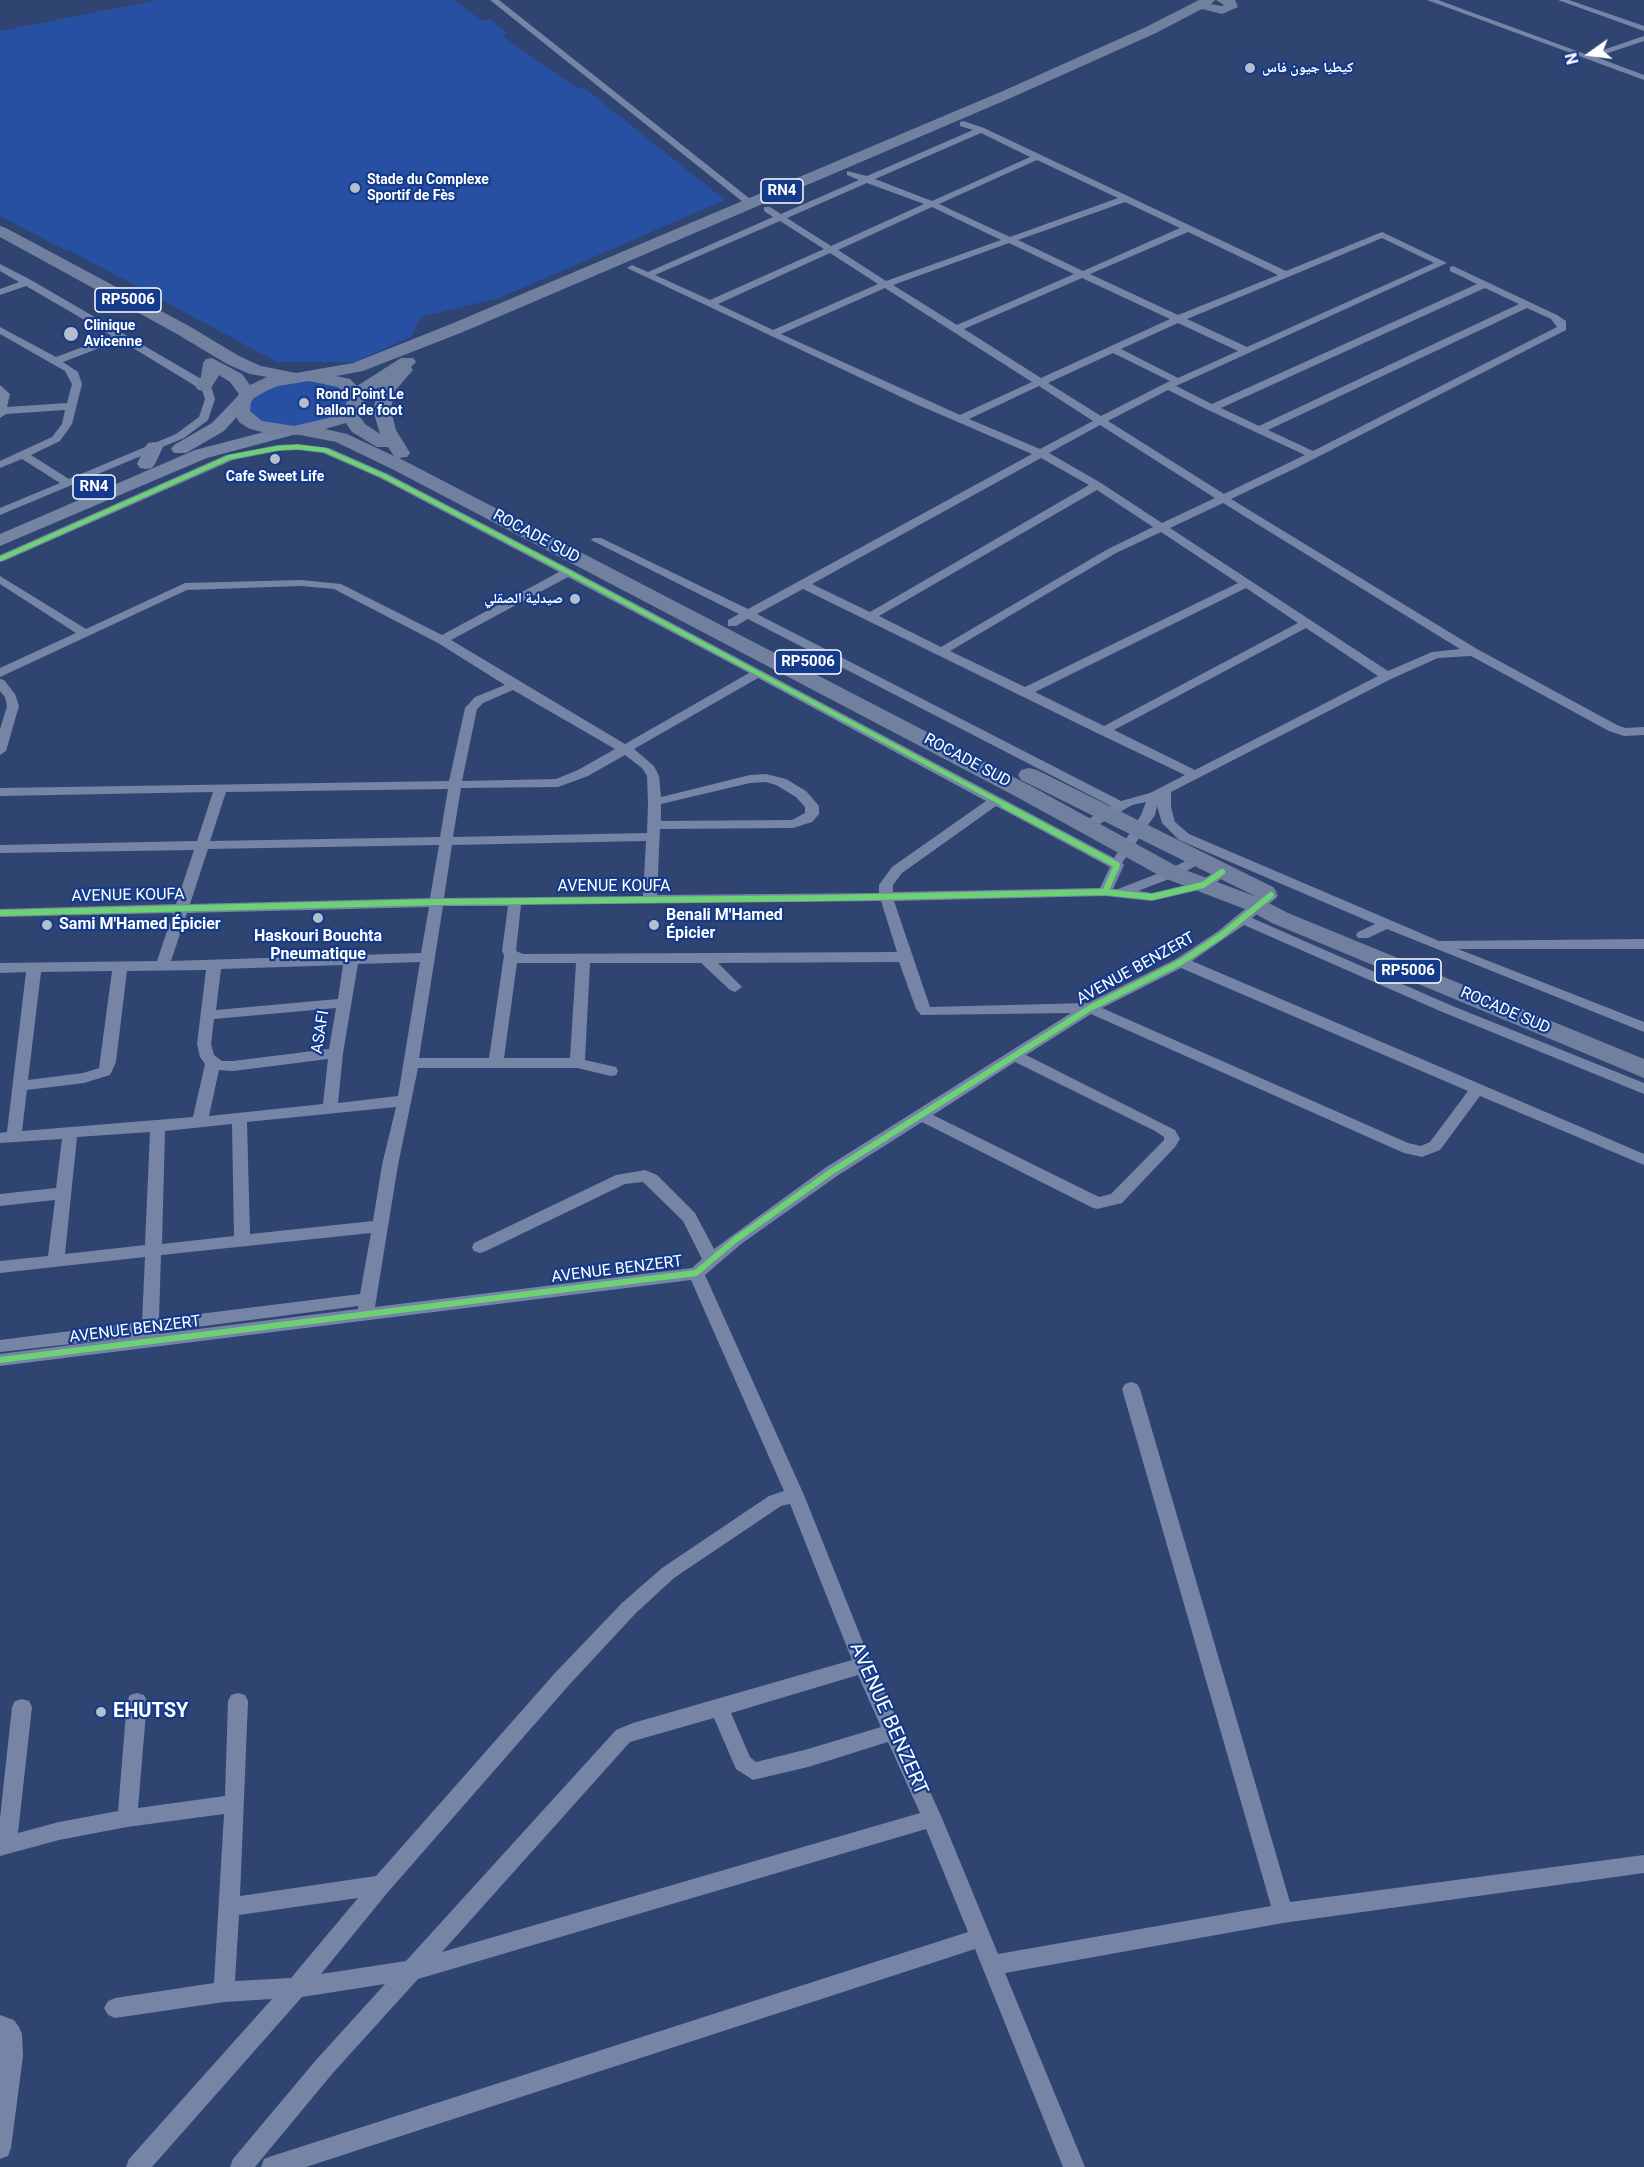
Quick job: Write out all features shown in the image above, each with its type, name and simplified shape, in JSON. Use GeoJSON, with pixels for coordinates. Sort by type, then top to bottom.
{"type":"FeatureCollection","features":[{"type":"Feature","properties":{"kind":"highway","name":"RN4"},"geometry":{"type":"LineString","coordinates":[[350,413],[334,422],[295,431],[256,425],[246,419],[242,411],[245,398],[274,381],[357,368],[375,362],[1008,94],[1160,26],[1204,1],[1209,9],[1230,4]]}},
{"type":"Feature","properties":{"kind":"highway","name":"RN4"},"geometry":{"type":"LineString","coordinates":[[300,377],[344,383],[356,394],[414,359],[632,268],[963,124],[1230,4]]}},
{"type":"Feature","properties":{"kind":"highway","name":"RP5006"},"geometry":{"type":"LineString","coordinates":[[0,231],[242,372]]}},
{"type":"Feature","properties":{"kind":"highway","name":"RP5006"},"geometry":{"type":"LineString","coordinates":[[0,244],[213,364],[242,372],[300,377]]}},
{"type":"Feature","properties":{"kind":"highway"},"geometry":{"type":"LineString","coordinates":[[401,454],[383,418],[383,398],[389,385],[414,359]]}},
{"type":"Feature","properties":{"kind":"highway"},"geometry":{"type":"LineString","coordinates":[[242,372],[335,367],[375,362]]}},
{"type":"Feature","properties":{"kind":"highway"},"geometry":{"type":"LineString","coordinates":[[204,386],[210,377],[213,364]]}},
{"type":"Feature","properties":{"kind":"highway","name":"RP5006"},"geometry":{"type":"LineString","coordinates":[[242,372],[245,398]]}},
{"type":"Feature","properties":{"kind":"highway"},"geometry":{"type":"LineString","coordinates":[[350,413],[355,407],[356,394]]}},
{"type":"Feature","properties":{"kind":"highway","name":"ROCADE SUD"},"geometry":{"type":"LineString","coordinates":[[350,413],[358,428],[401,454],[740,618],[1113,809],[1137,829],[1196,860],[1213,879],[1257,907],[1644,1069]]}},
{"type":"Feature","properties":{"kind":"highway","name":"ROCADE SUD"},"geometry":{"type":"LineString","coordinates":[[295,431],[341,438],[365,458],[884,717],[1086,826],[1121,856],[1172,873],[1213,879]]}},
{"type":"Feature","properties":{"kind":"highway","name":"ROCADE SUD"},"geometry":{"type":"LineString","coordinates":[[1257,907],[1363,935],[1644,1051]]}},
{"type":"Feature","properties":{"kind":"main road","name":"RN4"},"geometry":{"type":"LineString","coordinates":[[0,528],[205,436],[224,422],[245,398]]}},
{"type":"Feature","properties":{"kind":"main road","name":"RN4"},"geometry":{"type":"LineString","coordinates":[[0,541],[220,447],[295,431]]}},
{"type":"Feature","properties":{"kind":"main road"},"geometry":{"type":"LineString","coordinates":[[146,464],[153,447]]}},
{"type":"Feature","properties":{"kind":"main road"},"geometry":{"type":"LineString","coordinates":[[175,480],[185,462]]}},
{"type":"Feature","properties":{"kind":"street"},"geometry":{"type":"LineString","coordinates":[[494,0],[751,204]]}},
{"type":"Feature","properties":{"kind":"street"},"geometry":{"type":"LineString","coordinates":[[1431,0],[1644,78]]}},
{"type":"Feature","properties":{"kind":"street"},"geometry":{"type":"LineString","coordinates":[[1562,0],[1644,29]]}},
{"type":"Feature","properties":{"kind":"street"},"geometry":{"type":"LineString","coordinates":[[1589,57],[1644,38]]}},
{"type":"Feature","properties":{"kind":"street"},"geometry":{"type":"LineString","coordinates":[[963,124],[981,130],[1284,274]]}},
{"type":"Feature","properties":{"kind":"street"},"geometry":{"type":"LineString","coordinates":[[648,275],[981,130]]}},
{"type":"Feature","properties":{"kind":"street"},"geometry":{"type":"LineString","coordinates":[[710,304],[1036,157]]}},
{"type":"Feature","properties":{"kind":"street"},"geometry":{"type":"LineString","coordinates":[[850,173],[932,204],[1247,351]]}},
{"type":"Feature","properties":{"kind":"street"},"geometry":{"type":"LineString","coordinates":[[774,333],[886,284],[1125,199]]}},
{"type":"Feature","properties":{"kind":"street"},"geometry":{"type":"LineString","coordinates":[[767,209],[1224,499],[1473,652],[1613,728],[1638,732],[1644,740]]}},
{"type":"Feature","properties":{"kind":"street"},"geometry":{"type":"LineString","coordinates":[[956,328],[1189,228]]}},
{"type":"Feature","properties":{"kind":"street"},"geometry":{"type":"LineString","coordinates":[[597,540],[740,618],[1100,421],[1173,384],[1442,263],[1382,235],[1178,320],[1039,381],[960,419]]}},
{"type":"Feature","properties":{"kind":"street"},"geometry":{"type":"LineString","coordinates":[[0,267],[122,336],[204,386],[210,399],[204,418],[180,436],[0,512]]}},
{"type":"Feature","properties":{"kind":"street"},"geometry":{"type":"LineString","coordinates":[[632,268],[960,419],[1041,453],[1097,485],[1387,676]]}},
{"type":"Feature","properties":{"kind":"street"},"geometry":{"type":"LineString","coordinates":[[942,651],[1112,551],[1313,455],[1562,327],[1559,320],[1454,269]]}},
{"type":"Feature","properties":{"kind":"street"},"geometry":{"type":"LineString","coordinates":[[0,292],[28,282]]}},
{"type":"Feature","properties":{"kind":"street"},"geometry":{"type":"LineString","coordinates":[[1212,408],[1486,284]]}},
{"type":"Feature","properties":{"kind":"street"},"geometry":{"type":"LineString","coordinates":[[1259,430],[1527,304]]}},
{"type":"Feature","properties":{"kind":"street"},"geometry":{"type":"LineString","coordinates":[[0,330],[69,369],[77,379],[67,424],[56,439],[24,456],[0,465]]}},
{"type":"Feature","properties":{"kind":"street"},"geometry":{"type":"LineString","coordinates":[[56,361],[122,336]]}},
{"type":"Feature","properties":{"kind":"street"},"geometry":{"type":"LineString","coordinates":[[1113,349],[1212,408],[1313,455]]}},
{"type":"Feature","properties":{"kind":"street"},"geometry":{"type":"LineString","coordinates":[[0,387],[5,394],[1,413],[72,406]]}},
{"type":"Feature","properties":{"kind":"street"},"geometry":{"type":"LineString","coordinates":[[0,559],[230,457],[278,448],[298,447],[365,458]]}},
{"type":"Feature","properties":{"kind":"street"},"geometry":{"type":"LineString","coordinates":[[24,456],[68,483]]}},
{"type":"Feature","properties":{"kind":"street"},"geometry":{"type":"LineString","coordinates":[[407,479],[568,572],[996,800],[1121,856]]}},
{"type":"Feature","properties":{"kind":"street"},"geometry":{"type":"LineString","coordinates":[[870,616],[1097,485]]}},
{"type":"Feature","properties":{"kind":"street"},"geometry":{"type":"LineString","coordinates":[[442,640],[568,572]]}},
{"type":"Feature","properties":{"kind":"street"},"geometry":{"type":"LineString","coordinates":[[0,579],[86,634]]}},
{"type":"Feature","properties":{"kind":"street"},"geometry":{"type":"LineString","coordinates":[[0,674],[186,587],[325,584],[347,590],[442,640],[638,757],[648,766],[653,776],[655,802],[650,900]]}},
{"type":"Feature","properties":{"kind":"street"},"geometry":{"type":"LineString","coordinates":[[803,584],[1195,775]]}},
{"type":"Feature","properties":{"kind":"street"},"geometry":{"type":"LineString","coordinates":[[1025,692],[1245,584]]}},
{"type":"Feature","properties":{"kind":"street"},"geometry":{"type":"LineString","coordinates":[[1103,731],[1305,624]]}},
{"type":"Feature","properties":{"kind":"street"},"geometry":{"type":"LineString","coordinates":[[1086,826],[1113,809],[1160,793],[1387,676],[1436,656],[1473,652]]}},
{"type":"Feature","properties":{"kind":"street"},"geometry":{"type":"LineString","coordinates":[[0,792],[558,783],[583,773],[758,673]]}},
{"type":"Feature","properties":{"kind":"street"},"geometry":{"type":"LineString","coordinates":[[0,683],[11,697],[13,706],[0,751]]}},
{"type":"Feature","properties":{"kind":"street"},"geometry":{"type":"LineString","coordinates":[[366,1307],[378,1226],[405,1101],[455,784],[471,708],[480,700],[514,685]]}},
{"type":"Feature","properties":{"kind":"street"},"geometry":{"type":"LineString","coordinates":[[0,849],[446,840],[793,824],[807,819],[812,814],[812,806],[801,794],[781,782],[766,778],[750,779],[655,802]]}},
{"type":"Feature","properties":{"kind":"street"},"geometry":{"type":"LineString","coordinates":[[164,965],[221,788]]}},
{"type":"Feature","properties":{"kind":"street"},"geometry":{"type":"LineString","coordinates":[[1105,892],[1121,856],[1160,793]]}},
{"type":"Feature","properties":{"kind":"street"},"geometry":{"type":"LineString","coordinates":[[1160,793],[1169,823],[1184,837],[1434,944],[1644,1027]]}},
{"type":"Feature","properties":{"kind":"street"},"geometry":{"type":"LineString","coordinates":[[996,800],[897,870],[889,879],[886,896],[905,957],[926,1012],[1090,1008],[1404,1148],[1422,1152],[1436,1146],[1477,1089]]}},
{"type":"Feature","properties":{"kind":"street","name":"AVENUE KOUFA"},"geometry":{"type":"LineString","coordinates":[[1123,892],[1172,873],[1196,860]]}},
{"type":"Feature","properties":{"kind":"street","name":"AVENUE KOUFA"},"geometry":{"type":"LineString","coordinates":[[0,913],[437,902],[1105,892],[1123,892],[1143,897],[1161,896],[1213,879]]}},
{"type":"Feature","properties":{"kind":"street"},"geometry":{"type":"LineString","coordinates":[[496,1063],[511,955],[509,951],[515,901]]}},
{"type":"Feature","properties":{"kind":"street"},"geometry":{"type":"LineString","coordinates":[[1257,907],[1445,1008],[1644,1089]]}},
{"type":"Feature","properties":{"kind":"street","name":"AVENUE BENZERT"},"geometry":{"type":"LineString","coordinates":[[0,1360],[150,1335],[704,1267],[735,1240],[831,1172],[1090,1008],[1181,962],[1222,935],[1257,907]]}},
{"type":"Feature","properties":{"kind":"street"},"geometry":{"type":"LineString","coordinates":[[1363,935],[1387,924]]}},
{"type":"Feature","properties":{"kind":"street"},"geometry":{"type":"LineString","coordinates":[[1434,944],[1644,944]]}},
{"type":"Feature","properties":{"kind":"street"},"geometry":{"type":"LineString","coordinates":[[511,955],[521,959],[905,957]]}},
{"type":"Feature","properties":{"kind":"street"},"geometry":{"type":"LineString","coordinates":[[0,968],[214,965],[428,957]]}},
{"type":"Feature","properties":{"kind":"street"},"geometry":{"type":"LineString","coordinates":[[705,958],[735,987]]}},
{"type":"Feature","properties":{"kind":"street"},"geometry":{"type":"LineString","coordinates":[[577,1063],[583,959]]}},
{"type":"Feature","properties":{"kind":"street","name":"ASAFI"},"geometry":{"type":"LineString","coordinates":[[330,1110],[336,1053],[351,961]]}},
{"type":"Feature","properties":{"kind":"street"},"geometry":{"type":"LineString","coordinates":[[1181,962],[1644,1160]]}},
{"type":"Feature","properties":{"kind":"street"},"geometry":{"type":"LineString","coordinates":[[214,965],[204,1044],[207,1057],[213,1063],[233,1066],[336,1053]]}},
{"type":"Feature","properties":{"kind":"street"},"geometry":{"type":"LineString","coordinates":[[21,1086],[84,1078],[105,1071],[109,1062],[120,966]]}},
{"type":"Feature","properties":{"kind":"street"},"geometry":{"type":"LineString","coordinates":[[34,968],[21,1086],[7,1138],[159,1126],[405,1101]]}},
{"type":"Feature","properties":{"kind":"street"},"geometry":{"type":"LineString","coordinates":[[208,1015],[344,1003]]}},
{"type":"Feature","properties":{"kind":"street"},"geometry":{"type":"LineString","coordinates":[[921,1115],[1097,1203],[1116,1199],[1170,1143],[1172,1139],[1170,1134],[1160,1126],[1015,1056]]}},
{"type":"Feature","properties":{"kind":"street"},"geometry":{"type":"LineString","coordinates":[[200,1122],[213,1063]]}},
{"type":"Feature","properties":{"kind":"street"},"geometry":{"type":"LineString","coordinates":[[411,1064],[577,1063],[611,1071]]}},
{"type":"Feature","properties":{"kind":"street"},"geometry":{"type":"LineString","coordinates":[[238,1118],[242,1239]]}},
{"type":"Feature","properties":{"kind":"street"},"geometry":{"type":"LineString","coordinates":[[150,1335],[159,1126]]}},
{"type":"Feature","properties":{"kind":"street"},"geometry":{"type":"LineString","coordinates":[[56,1261],[70,1132]]}},
{"type":"Feature","properties":{"kind":"street"},"geometry":{"type":"LineString","coordinates":[[480,1246],[622,1179],[645,1176],[651,1179],[689,1217],[704,1267]]}},
{"type":"Feature","properties":{"kind":"street"},"geometry":{"type":"LineString","coordinates":[[0,1200],[63,1193]]}},
{"type":"Feature","properties":{"kind":"street"},"geometry":{"type":"LineString","coordinates":[[0,1267],[378,1226]]}},
{"type":"Feature","properties":{"kind":"street","name":"AVENUE BENZERT"},"geometry":{"type":"LineString","coordinates":[[704,1267],[863,1665],[932,1818],[1074,2167]]}},
{"type":"Feature","properties":{"kind":"street","name":"AVENUE BENZERT"},"geometry":{"type":"LineString","coordinates":[[0,1346],[150,1335]]}},
{"type":"Feature","properties":{"kind":"street"},"geometry":{"type":"LineString","coordinates":[[1131,1389],[1283,1913]]}},
{"type":"Feature","properties":{"kind":"street"},"geometry":{"type":"LineString","coordinates":[[137,2167],[296,1988],[381,1885],[562,1679],[629,1608],[678,1566],[775,1501],[795,1495]]}},
{"type":"Feature","properties":{"kind":"street"},"geometry":{"type":"LineString","coordinates":[[241,2167],[324,2067],[623,1736],[633,1731],[863,1665]]}},
{"type":"Feature","properties":{"kind":"street"},"geometry":{"type":"LineString","coordinates":[[127,1818],[137,1701]]}},
{"type":"Feature","properties":{"kind":"street"},"geometry":{"type":"LineString","coordinates":[[224,1992],[236,1804],[238,1701]]}},
{"type":"Feature","properties":{"kind":"street"},"geometry":{"type":"LineString","coordinates":[[22,1707],[4,1846],[59,1831],[127,1818],[236,1804]]}},
{"type":"Feature","properties":{"kind":"street"},"geometry":{"type":"LineString","coordinates":[[719,1708],[743,1763],[753,1771],[797,1761],[894,1731]]}},
{"type":"Feature","properties":{"kind":"street"},"geometry":{"type":"LineString","coordinates":[[115,2008],[224,1992],[296,1988],[413,1970],[932,1818]]}},
{"type":"Feature","properties":{"kind":"street"},"geometry":{"type":"LineString","coordinates":[[993,1965],[1283,1913],[1644,1864]]}},
{"type":"Feature","properties":{"kind":"street"},"geometry":{"type":"LineString","coordinates":[[229,1907],[381,1885]]}},
{"type":"Feature","properties":{"kind":"street"},"geometry":{"type":"LineString","coordinates":[[272,2167],[982,1937]]}},
{"type":"Feature","properties":{"kind":"street"},"geometry":{"type":"LineString","coordinates":[[0,2025],[6,2027],[11,2034],[12,2056],[0,2148]]}},
{"type":"Feature","properties":{"kind":"shaded area","name":"Stade du Complexe Sportif de Fès"},"geometry":{"type":"Polygon","coordinates":[[[157,0],[454,0],[482,21],[490,19],[508,34],[502,36],[577,88],[583,87],[725,200],[499,298],[421,317],[411,337],[354,362],[277,362],[69,250],[0,216],[0,31],[157,0]]]}},
{"type":"Feature","properties":{"kind":"shaded area"},"geometry":{"type":"Polygon","coordinates":[[[294,380],[325,381],[346,390],[350,400],[339,415],[296,427],[262,422],[250,411],[250,402],[257,393],[294,380]]]}},
{"type":"Feature","properties":{"kind":"cycle path"},"geometry":{"type":"LineString","coordinates":[[0,559],[230,457],[278,448],[298,447],[325,450],[384,476],[568,572],[1117,865],[1105,892]]}},
{"type":"Feature","properties":{"kind":"cycle path"},"geometry":{"type":"LineString","coordinates":[[0,913],[437,902],[827,898],[1105,892],[1152,897],[1203,885],[1222,872]]}},
{"type":"Feature","properties":{"kind":"cycle path"},"geometry":{"type":"LineString","coordinates":[[0,1360],[696,1273],[735,1240],[831,1172],[1090,1008],[1181,962],[1222,935],[1271,895]]}},
{"type":"Feature","properties":{"kind":"place","name":"كيطيا جيون فاس"},"geometry":{"type":"Point","coordinates":[1250,68]}},
{"type":"Feature","properties":{"kind":"place","name":"Stade du Complexe Sportif de Fès"},"geometry":{"type":"Point","coordinates":[355,188]}},
{"type":"Feature","properties":{"kind":"place","name":"Clinique Avicenne"},"geometry":{"type":"Point","coordinates":[71,334]}},
{"type":"Feature","properties":{"kind":"place","name":"Rond Point Le ballon de foot"},"geometry":{"type":"Point","coordinates":[304,403]}},
{"type":"Feature","properties":{"kind":"place","name":"Cafe Sweet Life"},"geometry":{"type":"Point","coordinates":[275,459]}},
{"type":"Feature","properties":{"kind":"place","name":"صيدلية الصقلي"},"geometry":{"type":"Point","coordinates":[575,599]}},
{"type":"Feature","properties":{"kind":"place","name":"Haskouri Bouchta Pneumatique"},"geometry":{"type":"Point","coordinates":[318,918]}},
{"type":"Feature","properties":{"kind":"place","name":"Sami M'Hamed Épicier"},"geometry":{"type":"Point","coordinates":[47,925]}},
{"type":"Feature","properties":{"kind":"place","name":"Benali M'Hamed Épicier"},"geometry":{"type":"Point","coordinates":[654,925]}},
{"type":"Feature","properties":{"kind":"place","name":"EHUTSY"},"geometry":{"type":"Point","coordinates":[101,1712]}}]}
